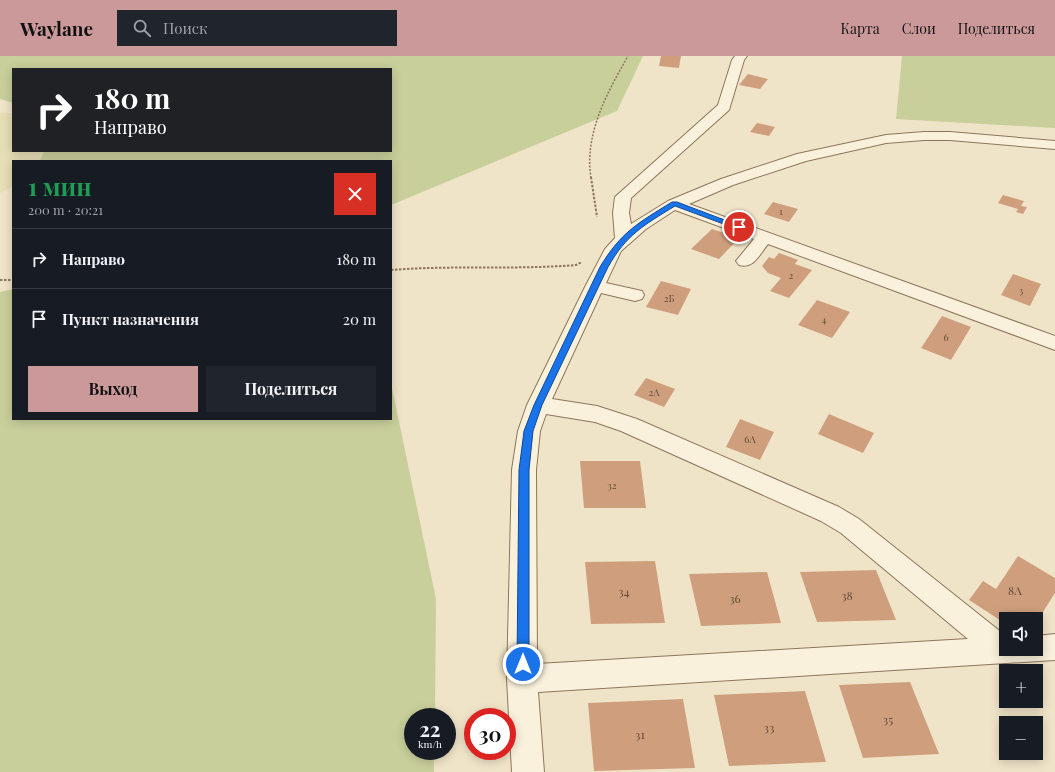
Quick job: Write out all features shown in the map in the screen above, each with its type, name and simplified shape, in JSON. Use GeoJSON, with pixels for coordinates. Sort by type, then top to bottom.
{"type":"FeatureCollection","features":[{"type":"Feature","properties":{"kind":"street"},"geometry":{"type":"LineString","coordinates":[[619,244],[623,197],[724,107],[741,56]]}},
{"type":"Feature","properties":{"kind":"street"},"geometry":{"type":"LineString","coordinates":[[528,772],[522,680],[524,470],[529,431],[538,405],[594,287],[619,244],[640,224],[674,204],[727,182],[768,167],[802,157],[886,139],[924,136],[950,136],[1055,145]]}},
{"type":"Feature","properties":{"kind":"street"},"geometry":{"type":"LineString","coordinates":[[674,204],[1055,343]]}},
{"type":"Feature","properties":{"kind":"street"},"geometry":{"type":"LineString","coordinates":[[745,261],[765,237]]}},
{"type":"Feature","properties":{"kind":"street"},"geometry":{"type":"LineString","coordinates":[[594,287],[635,295]]}},
{"type":"Feature","properties":{"kind":"street"},"geometry":{"type":"LineString","coordinates":[[538,405],[597,414],[629,425],[830,514],[850,526],[999,648]]}},
{"type":"Feature","properties":{"kind":"street"},"geometry":{"type":"LineString","coordinates":[[1043,648],[1055,647]]}},
{"type":"Feature","properties":{"kind":"street"},"geometry":{"type":"LineString","coordinates":[[522,680],[999,651]]}},
{"type":"Feature","properties":{"kind":"path"},"geometry":{"type":"LineString","coordinates":[[392,270],[429,267],[535,268],[576,264],[619,244],[600,230],[590,173],[592,134],[598,116],[628,56]]}},
{"type":"Feature","properties":{"kind":"path"},"geometry":{"type":"LineString","coordinates":[[0,280],[12,280]]}},
{"type":"Feature","properties":{"kind":"shaded area"},"geometry":{"type":"Polygon","coordinates":[[[0,113],[12,113],[12,152],[44,152],[40,160],[12,160],[12,187],[0,193],[0,113]]]}},
{"type":"Feature","properties":{"kind":"green space"},"geometry":{"type":"Polygon","coordinates":[[[0,56],[643,56],[617,111],[392,205],[392,160],[40,160],[44,152],[392,152],[392,68],[12,68],[12,103],[0,99],[0,56]]]}},
{"type":"Feature","properties":{"kind":"green space"},"geometry":{"type":"Polygon","coordinates":[[[902,56],[1055,56],[1055,128],[896,119],[902,56]]]}},
{"type":"Feature","properties":{"kind":"green space"},"geometry":{"type":"Polygon","coordinates":[[[12,289],[12,420],[392,420],[392,388],[436,599],[435,708],[404,708],[404,760],[434,760],[434,772],[0,772],[0,292],[12,289]]]}},
{"type":"Feature","properties":{"kind":"building"},"geometry":{"type":"Polygon","coordinates":[[[661,56],[681,56],[679,68],[659,66],[661,56]]]}},
{"type":"Feature","properties":{"kind":"building"},"geometry":{"type":"Polygon","coordinates":[[[748,74],[768,79],[760,89],[739,85],[748,74]]]}},
{"type":"Feature","properties":{"kind":"building"},"geometry":{"type":"Polygon","coordinates":[[[757,123],[775,127],[769,136],[750,132],[757,123]]]}},
{"type":"Feature","properties":{"kind":"building"},"geometry":{"type":"Polygon","coordinates":[[[1003,195],[1024,201],[1021,206],[1027,207],[1023,214],[1016,212],[1018,209],[998,203],[1003,195]]]}},
{"type":"Feature","properties":{"kind":"building"},"geometry":{"type":"Polygon","coordinates":[[[773,202],[798,209],[789,222],[764,214],[773,202]]]}},
{"type":"Feature","properties":{"kind":"building"},"geometry":{"type":"Polygon","coordinates":[[[712,229],[739,238],[719,259],[691,249],[712,229]]]}},
{"type":"Feature","properties":{"kind":"building"},"geometry":{"type":"Polygon","coordinates":[[[779,253],[798,260],[795,264],[812,270],[789,298],[770,291],[781,278],[768,273],[762,266],[769,257],[774,259],[779,253]]]}},
{"type":"Feature","properties":{"kind":"building"},"geometry":{"type":"Polygon","coordinates":[[[1013,274],[1041,284],[1030,306],[1001,295],[1013,274]]]}},
{"type":"Feature","properties":{"kind":"building"},"geometry":{"type":"Polygon","coordinates":[[[661,281],[691,289],[678,315],[646,307],[661,281]]]}},
{"type":"Feature","properties":{"kind":"building"},"geometry":{"type":"Polygon","coordinates":[[[817,300],[850,312],[832,338],[798,325],[817,300]]]}},
{"type":"Feature","properties":{"kind":"building"},"geometry":{"type":"Polygon","coordinates":[[[942,316],[971,327],[951,360],[921,348],[942,316]]]}},
{"type":"Feature","properties":{"kind":"building"},"geometry":{"type":"Polygon","coordinates":[[[646,378],[675,389],[664,407],[634,395],[646,378]]]}},
{"type":"Feature","properties":{"kind":"building"},"geometry":{"type":"Polygon","coordinates":[[[829,414],[874,433],[863,453],[818,434],[829,414]]]}},
{"type":"Feature","properties":{"kind":"building"},"geometry":{"type":"Polygon","coordinates":[[[740,419],[774,432],[760,460],[726,447],[740,419]]]}},
{"type":"Feature","properties":{"kind":"building"},"geometry":{"type":"Polygon","coordinates":[[[580,461],[640,461],[646,508],[584,508],[580,461]]]}},
{"type":"Feature","properties":{"kind":"building"},"geometry":{"type":"Polygon","coordinates":[[[1018,556],[1055,578],[1055,593],[1043,612],[999,612],[999,619],[969,600],[983,581],[996,589],[1018,556]]]}},
{"type":"Feature","properties":{"kind":"building"},"geometry":{"type":"Polygon","coordinates":[[[655,561],[665,623],[591,624],[585,562],[655,561]]]}},
{"type":"Feature","properties":{"kind":"building"},"geometry":{"type":"Polygon","coordinates":[[[876,570],[896,620],[817,622],[800,572],[876,570]]]}},
{"type":"Feature","properties":{"kind":"building"},"geometry":{"type":"Polygon","coordinates":[[[767,572],[781,623],[701,626],[689,574],[767,572]]]}},
{"type":"Feature","properties":{"kind":"building"},"geometry":{"type":"Polygon","coordinates":[[[910,682],[939,754],[863,758],[839,685],[910,682]]]}},
{"type":"Feature","properties":{"kind":"building"},"geometry":{"type":"Polygon","coordinates":[[[805,691],[826,762],[729,766],[714,695],[805,691]]]}},
{"type":"Feature","properties":{"kind":"building"},"geometry":{"type":"Polygon","coordinates":[[[683,699],[695,768],[594,771],[588,703],[683,699]]]}},
{"type":"Feature","properties":{"kind":"route"},"geometry":{"type":"LineString","coordinates":[[523,664],[524,470],[529,431],[538,405],[604,267],[614,249],[640,224],[674,204],[739,227]]}}]}
